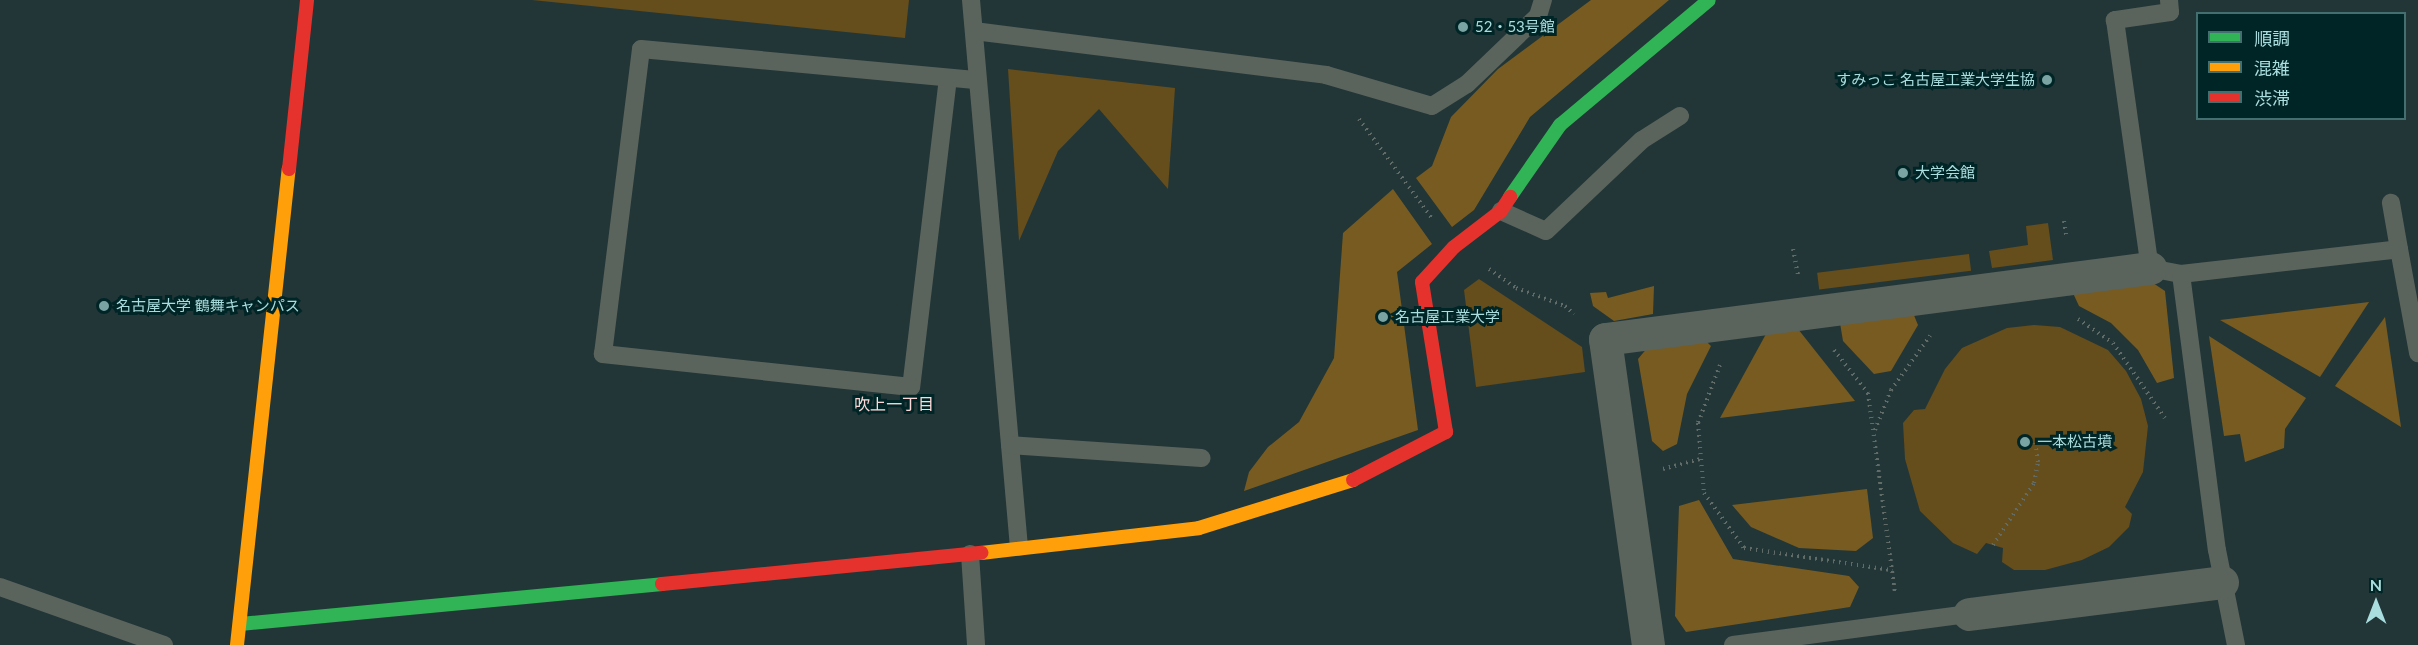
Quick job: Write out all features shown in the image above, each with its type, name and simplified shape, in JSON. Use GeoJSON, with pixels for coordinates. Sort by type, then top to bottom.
{"type":"FeatureCollection","features":[{"type":"Feature","properties":{"kind":"street"},"geometry":{"type":"LineString","coordinates":[[237,645],[307,0]]}},
{"type":"Feature","properties":{"kind":"street"},"geometry":{"type":"LineString","coordinates":[[240,624],[970,554],[1199,528],[1360,478],[1446,432],[1422,282],[1454,247],[1502,211],[1560,125],[1709,0]]}},
{"type":"Feature","properties":{"kind":"street"},"geometry":{"type":"LineString","coordinates":[[1648,645],[1605,339],[1975,292],[2165,271]]}},
{"type":"Feature","properties":{"kind":"street"},"geometry":{"type":"LineString","coordinates":[[1969,614],[2222,582]]}},
{"type":"Feature","properties":{"kind":"lane"},"geometry":{"type":"LineString","coordinates":[[971,0],[1018,547]]}},
{"type":"Feature","properties":{"kind":"lane"},"geometry":{"type":"LineString","coordinates":[[974,32],[1326,75],[1432,106],[1467,84],[1538,16],[1544,0]]}},
{"type":"Feature","properties":{"kind":"lane"},"geometry":{"type":"LineString","coordinates":[[2169,0],[2170,12],[2115,20],[2201,439],[2222,582],[2236,645]]}},
{"type":"Feature","properties":{"kind":"lane"},"geometry":{"type":"LineString","coordinates":[[948,78],[911,387],[603,354],[641,49],[978,80]]}},
{"type":"Feature","properties":{"kind":"lane"},"geometry":{"type":"LineString","coordinates":[[1502,211],[1546,231],[1642,140],[1680,116]]}},
{"type":"Feature","properties":{"kind":"lane"},"geometry":{"type":"LineString","coordinates":[[2391,203],[2418,353]]}},
{"type":"Feature","properties":{"kind":"lane"},"geometry":{"type":"LineString","coordinates":[[2165,271],[2399,249]]}},
{"type":"Feature","properties":{"kind":"lane"},"geometry":{"type":"LineString","coordinates":[[1010,445],[1202,458]]}},
{"type":"Feature","properties":{"kind":"lane"},"geometry":{"type":"LineString","coordinates":[[970,554],[976,645]]}},
{"type":"Feature","properties":{"kind":"lane"},"geometry":{"type":"LineString","coordinates":[[0,587],[164,645]]}},
{"type":"Feature","properties":{"kind":"lane"},"geometry":{"type":"LineString","coordinates":[[1733,645],[1969,614]]}},
{"type":"Feature","properties":{"kind":"path"},"geometry":{"type":"LineString","coordinates":[[1326,75],[1437,226]]}},
{"type":"Feature","properties":{"kind":"path"},"geometry":{"type":"LineString","coordinates":[[1793,249],[1796,268]]}},
{"type":"Feature","properties":{"kind":"path"},"geometry":{"type":"LineString","coordinates":[[1489,269],[1516,288],[1564,306],[1605,339]]}},
{"type":"Feature","properties":{"kind":"path"},"geometry":{"type":"LineString","coordinates":[[1875,431],[1898,381],[1942,320],[1975,292]]}},
{"type":"Feature","properties":{"kind":"path"},"geometry":{"type":"LineString","coordinates":[[1805,313],[1869,393],[1899,623]]}},
{"type":"Feature","properties":{"kind":"path"},"geometry":{"type":"LineString","coordinates":[[2076,317],[2113,343],[2144,382],[2167,421],[2201,439]]}},
{"type":"Feature","properties":{"kind":"path"},"geometry":{"type":"LineString","coordinates":[[1736,322],[1698,423],[1704,493],[1744,548],[1892,570]]}},
{"type":"Feature","properties":{"kind":"path"},"geometry":{"type":"LineString","coordinates":[[1993,545],[2034,483],[2038,462],[2035,440]]}},
{"type":"Feature","properties":{"kind":"shaded area"},"geometry":{"type":"Polygon","coordinates":[[[532,0],[909,0],[905,38],[532,0]]]}},
{"type":"Feature","properties":{"kind":"shaded area"},"geometry":{"type":"Polygon","coordinates":[[[1591,0],[1669,0],[1530,117],[1474,210],[1452,227],[1416,178],[1432,166],[1451,117],[1498,69],[1591,0]]]}},
{"type":"Feature","properties":{"kind":"shaded area"},"geometry":{"type":"Polygon","coordinates":[[[1008,69],[1175,88],[1168,189],[1099,109],[1058,151],[1019,241],[1008,69]]]}},
{"type":"Feature","properties":{"kind":"shaded area"},"geometry":{"type":"Polygon","coordinates":[[[1393,189],[1432,244],[1397,272],[1418,430],[1244,491],[1249,472],[1268,447],[1299,422],[1334,358],[1343,233],[1393,189]]]}},
{"type":"Feature","properties":{"kind":"shaded area"},"geometry":{"type":"Polygon","coordinates":[[[2048,223],[2053,260],[1992,268],[1989,251],[2028,245],[2026,226],[2048,223]]]}},
{"type":"Feature","properties":{"kind":"shaded area"},"geometry":{"type":"Polygon","coordinates":[[[1969,254],[1971,271],[1819,290],[1817,273],[1969,254]]]}},
{"type":"Feature","properties":{"kind":"shaded area"},"geometry":{"type":"Polygon","coordinates":[[[1479,279],[1582,347],[1585,372],[1476,387],[1464,290],[1479,279]]]}},
{"type":"Feature","properties":{"kind":"shaded area"},"geometry":{"type":"Polygon","coordinates":[[[2150,281],[2165,291],[2174,378],[2157,383],[2138,350],[2111,323],[2079,306],[2072,291],[2150,281]]]}},
{"type":"Feature","properties":{"kind":"shaded area"},"geometry":{"type":"Polygon","coordinates":[[[1654,286],[1653,314],[1614,321],[1593,306],[1590,293],[1606,292],[1608,298],[1654,286]]]}},
{"type":"Feature","properties":{"kind":"shaded area"},"geometry":{"type":"Polygon","coordinates":[[[2369,302],[2320,377],[2220,320],[2369,302]]]}},
{"type":"Feature","properties":{"kind":"shaded area"},"geometry":{"type":"Polygon","coordinates":[[[1913,313],[1918,325],[1891,371],[1874,374],[1843,341],[1840,323],[1913,313]]]}},
{"type":"Feature","properties":{"kind":"shaded area"},"geometry":{"type":"Polygon","coordinates":[[[2385,317],[2401,427],[2335,386],[2385,317]]]}},
{"type":"Feature","properties":{"kind":"shaded area","name":"一本松古墳"},"geometry":{"type":"Polygon","coordinates":[[[2034,325],[2060,327],[2108,350],[2126,371],[2141,399],[2148,426],[2143,472],[2125,507],[2132,514],[2129,527],[2109,547],[2082,560],[2045,570],[2014,570],[2002,562],[2003,548],[1986,543],[1977,554],[1953,543],[1920,511],[1905,459],[1903,423],[1914,410],[1925,409],[1945,369],[1962,348],[2007,328],[2034,325]]]}},
{"type":"Feature","properties":{"kind":"shaded area"},"geometry":{"type":"Polygon","coordinates":[[[1798,329],[1855,401],[1720,418],[1766,334],[1798,329]]]}},
{"type":"Feature","properties":{"kind":"shaded area"},"geometry":{"type":"Polygon","coordinates":[[[2209,336],[2306,398],[2285,429],[2284,448],[2245,462],[2240,434],[2224,436],[2209,336]]]}},
{"type":"Feature","properties":{"kind":"shaded area"},"geometry":{"type":"Polygon","coordinates":[[[1705,340],[1711,346],[1687,394],[1677,444],[1663,451],[1652,441],[1638,359],[1648,347],[1705,340]]]}},
{"type":"Feature","properties":{"kind":"shaded area"},"geometry":{"type":"Polygon","coordinates":[[[1867,489],[1873,538],[1856,551],[1799,548],[1751,527],[1732,505],[1867,489]]]}},
{"type":"Feature","properties":{"kind":"shaded area"},"geometry":{"type":"Polygon","coordinates":[[[1699,500],[1733,559],[1849,576],[1859,587],[1850,607],[1686,632],[1675,616],[1679,506],[1699,500]]]}},
{"type":"Feature","properties":{"kind":"traffic: fast"},"geometry":{"type":"LineString","coordinates":[[1510,197],[1560,125],[1709,0]]}},
{"type":"Feature","properties":{"kind":"traffic: fast"},"geometry":{"type":"LineString","coordinates":[[240,624],[662,584]]}},
{"type":"Feature","properties":{"kind":"traffic: slow"},"geometry":{"type":"LineString","coordinates":[[237,645],[289,169]]}},
{"type":"Feature","properties":{"kind":"traffic: slow"},"geometry":{"type":"LineString","coordinates":[[981,553],[1199,528],[1353,480]]}},
{"type":"Feature","properties":{"kind":"traffic: jam"},"geometry":{"type":"LineString","coordinates":[[289,169],[307,0]]}},
{"type":"Feature","properties":{"kind":"traffic: jam"},"geometry":{"type":"LineString","coordinates":[[1353,480],[1446,432],[1422,282],[1454,247],[1501,211],[1510,197]]}},
{"type":"Feature","properties":{"kind":"traffic: jam"},"geometry":{"type":"LineString","coordinates":[[662,584],[981,553]]}},
{"type":"Feature","properties":{"kind":"place","name":"52・53号館"},"geometry":{"type":"Point","coordinates":[1463,27]}},
{"type":"Feature","properties":{"kind":"place","name":"すみっこ 名古屋工業大学生協"},"geometry":{"type":"Point","coordinates":[2047,80]}},
{"type":"Feature","properties":{"kind":"place","name":"大学会館"},"geometry":{"type":"Point","coordinates":[1903,173]}},
{"type":"Feature","properties":{"kind":"place","name":"名古屋大学 鶴舞キャンパス"},"geometry":{"type":"Point","coordinates":[104,306]}},
{"type":"Feature","properties":{"kind":"place","name":"名古屋工業大学"},"geometry":{"type":"Point","coordinates":[1383,317]}},
{"type":"Feature","properties":{"kind":"place","name":"一本松古墳"},"geometry":{"type":"Point","coordinates":[2025,442]}},
{"type":"Feature","properties":{"kind":"district","name":"吹上一丁目"},"geometry":{"type":"Point","coordinates":[894,404]}}]}
